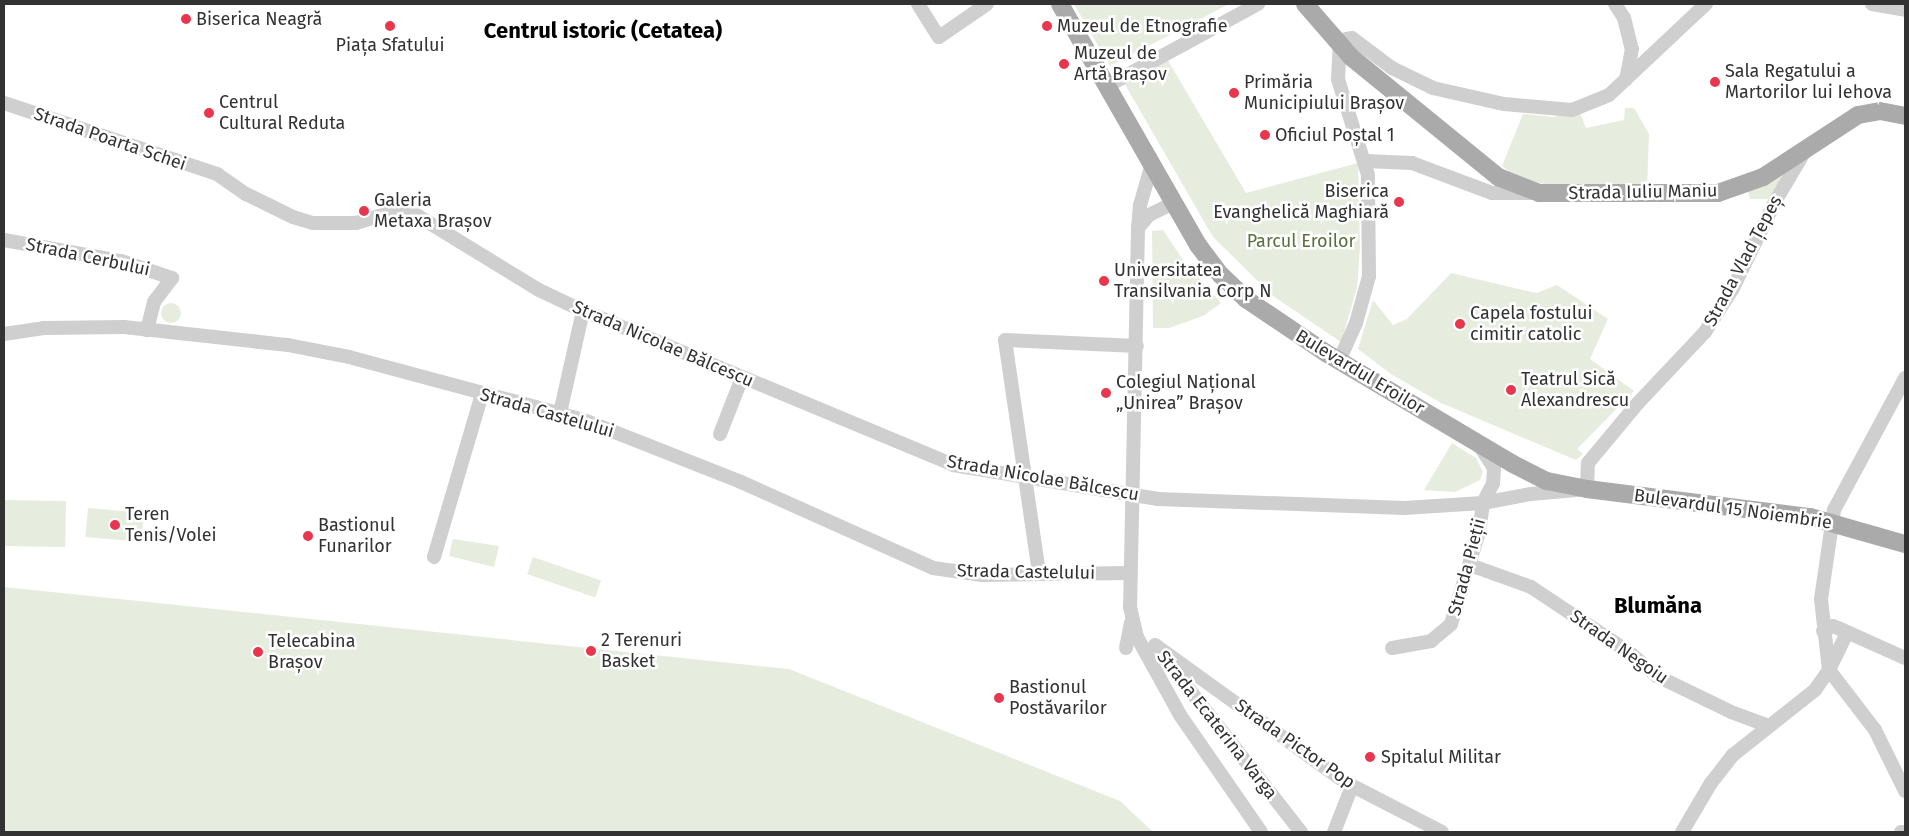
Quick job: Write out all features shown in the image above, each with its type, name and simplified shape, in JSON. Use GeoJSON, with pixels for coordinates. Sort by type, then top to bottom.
{"type":"FeatureCollection","features":[{"type":"Feature","properties":{"kind":"main road","name":"Bulevardul Eroilor"},"geometry":{"type":"LineString","coordinates":[[1060,4],[1172,204],[1221,275],[1268,315],[1339,361],[1469,438],[1547,481],[1587,489]]}},
{"type":"Feature","properties":{"kind":"main road","name":"Strada Iuliu Maniu"},"geometry":{"type":"LineString","coordinates":[[1304,4],[1340,45],[1498,177],[1539,193],[1718,193],[1763,177],[1858,115],[1880,111],[1905,116]]}},
{"type":"Feature","properties":{"kind":"main road","name":"Bulevardul 15 Noiembrie"},"geometry":{"type":"LineString","coordinates":[[1587,489],[1832,521],[1905,544]]}},
{"type":"Feature","properties":{"kind":"street"},"geometry":{"type":"LineString","coordinates":[[918,4],[939,37],[987,4]]}},
{"type":"Feature","properties":{"kind":"street"},"geometry":{"type":"LineString","coordinates":[[1107,86],[1258,4]]}},
{"type":"Feature","properties":{"kind":"street"},"geometry":{"type":"LineString","coordinates":[[1615,4],[1624,18],[1632,49],[1626,79]]}},
{"type":"Feature","properties":{"kind":"street"},"geometry":{"type":"LineString","coordinates":[[1339,361],[1356,323],[1369,276],[1365,160],[1338,79],[1340,45],[1346,39],[1352,38],[1392,68],[1433,88],[1504,104],[1572,110],[1610,95],[1706,4]]}},
{"type":"Feature","properties":{"kind":"street"},"geometry":{"type":"LineString","coordinates":[[1872,4],[1905,10]]}},
{"type":"Feature","properties":{"kind":"street","name":"Strada Poarta Schei"},"geometry":{"type":"LineString","coordinates":[[4,103],[217,174],[246,194],[293,217],[314,223],[356,223],[405,208]]}},
{"type":"Feature","properties":{"kind":"street"},"geometry":{"type":"LineString","coordinates":[[1880,111],[1905,106]]}},
{"type":"Feature","properties":{"kind":"street","name":"Strada Vlad Țepeș"},"geometry":{"type":"LineString","coordinates":[[1587,489],[1588,463],[1638,403],[1705,332],[1732,288],[1784,185],[1808,146]]}},
{"type":"Feature","properties":{"kind":"street","name":"Strada Iuliu Maniu"},"geometry":{"type":"LineString","coordinates":[[1365,160],[1412,163],[1492,193],[1539,193]]}},
{"type":"Feature","properties":{"kind":"street"},"geometry":{"type":"LineString","coordinates":[[1151,167],[1140,205],[1138,228],[1137,346],[1130,572],[1132,619],[1137,637],[1186,725],[1261,832]]}},
{"type":"Feature","properties":{"kind":"street"},"geometry":{"type":"LineString","coordinates":[[1138,228],[1149,215],[1172,204]]}},
{"type":"Feature","properties":{"kind":"street","name":"Strada Nicolae Bălcescu"},"geometry":{"type":"LineString","coordinates":[[405,208],[538,290],[583,311],[953,465],[1027,479],[1133,495],[1404,508],[1483,503],[1531,494],[1587,489]]}},
{"type":"Feature","properties":{"kind":"street","name":"Strada Cerbului"},"geometry":{"type":"LineString","coordinates":[[4,240],[122,261],[172,278],[154,302],[146,330]]}},
{"type":"Feature","properties":{"kind":"street"},"geometry":{"type":"LineString","coordinates":[[560,413],[583,311]]}},
{"type":"Feature","properties":{"kind":"street","name":"Strada Castelului"},"geometry":{"type":"LineString","coordinates":[[4,334],[53,328],[124,327],[288,346],[349,357],[482,394],[560,413],[606,428],[741,482],[933,568],[984,575],[1130,572]]}},
{"type":"Feature","properties":{"kind":"street"},"geometry":{"type":"LineString","coordinates":[[1039,573],[1027,479],[1005,340],[1137,346]]}},
{"type":"Feature","properties":{"kind":"street"},"geometry":{"type":"LineString","coordinates":[[720,434],[742,378]]}},
{"type":"Feature","properties":{"kind":"street"},"geometry":{"type":"LineString","coordinates":[[1905,378],[1834,510],[1820,599],[1829,670],[1875,730],[1905,790]]}},
{"type":"Feature","properties":{"kind":"street"},"geometry":{"type":"LineString","coordinates":[[434,557],[482,394]]}},
{"type":"Feature","properties":{"kind":"street","name":"Strada Pieții"},"geometry":{"type":"LineString","coordinates":[[1392,648],[1431,642],[1446,631],[1470,565],[1483,503],[1493,483],[1494,468],[1486,453],[1469,438]]}},
{"type":"Feature","properties":{"kind":"street","name":"Strada Negoiu"},"geometry":{"type":"LineString","coordinates":[[1470,565],[1531,587],[1629,652],[1657,676],[1699,698],[1769,726]]}},
{"type":"Feature","properties":{"kind":"street"},"geometry":{"type":"LineString","coordinates":[[1820,599],[1847,633]]}},
{"type":"Feature","properties":{"kind":"street"},"geometry":{"type":"LineString","coordinates":[[1126,648],[1132,619]]}},
{"type":"Feature","properties":{"kind":"street","name":"Strada Ecaterina Varga"},"geometry":{"type":"LineString","coordinates":[[1132,619],[1155,645],[1301,832]]}},
{"type":"Feature","properties":{"kind":"street"},"geometry":{"type":"LineString","coordinates":[[1823,631],[1833,626],[1905,658]]}},
{"type":"Feature","properties":{"kind":"street"},"geometry":{"type":"LineString","coordinates":[[1688,830],[1720,768],[1769,726],[1804,701],[1829,670],[1847,633]]}},
{"type":"Feature","properties":{"kind":"street","name":"Strada Pictor Pop"},"geometry":{"type":"LineString","coordinates":[[1155,645],[1352,786],[1442,832]]}},
{"type":"Feature","properties":{"kind":"street"},"geometry":{"type":"LineString","coordinates":[[1334,832],[1352,786]]}},
{"type":"Feature","properties":{"kind":"green space"},"geometry":{"type":"Polygon","coordinates":[[[1074,4],[1229,4],[1110,66],[1074,4]]]}},
{"type":"Feature","properties":{"kind":"green space","name":"Parcul Eroilor"},"geometry":{"type":"Polygon","coordinates":[[[1167,59],[1246,193],[1358,163],[1360,247],[1357,288],[1341,342],[1273,296],[1213,237],[1123,81],[1167,59]]]}},
{"type":"Feature","properties":{"kind":"green space"},"geometry":{"type":"Polygon","coordinates":[[[1625,108],[1634,108],[1649,134],[1647,188],[1545,184],[1517,178],[1502,166],[1523,114],[1553,117],[1580,113],[1586,128],[1624,120],[1625,108]]]}},
{"type":"Feature","properties":{"kind":"green space"},"geometry":{"type":"Polygon","coordinates":[[[1784,170],[1772,199],[1750,199],[1748,191],[1784,170]]]}},
{"type":"Feature","properties":{"kind":"green space"},"geometry":{"type":"Polygon","coordinates":[[[1163,230],[1185,263],[1221,303],[1203,316],[1169,328],[1153,328],[1152,231],[1163,230]]]}},
{"type":"Feature","properties":{"kind":"green space"},"geometry":{"type":"Polygon","coordinates":[[[1451,273],[1536,293],[1557,285],[1608,319],[1590,359],[1634,391],[1577,449],[1583,454],[1576,460],[1441,403],[1391,374],[1358,349],[1373,300],[1393,325],[1407,319],[1451,273]]]}},
{"type":"Feature","properties":{"kind":"green space"},"geometry":{"type":"Polygon","coordinates":[[[167,303],[175,303],[181,309],[181,317],[175,323],[167,323],[161,317],[161,309],[167,303]]]}},
{"type":"Feature","properties":{"kind":"green space"},"geometry":{"type":"Polygon","coordinates":[[[1452,443],[1476,458],[1483,472],[1480,480],[1455,492],[1424,490],[1452,443]]]}},
{"type":"Feature","properties":{"kind":"green space"},"geometry":{"type":"Polygon","coordinates":[[[4,500],[66,501],[65,547],[4,546],[4,500]]]}},
{"type":"Feature","properties":{"kind":"green space","name":"Teren Tenis/Volei"},"geometry":{"type":"Polygon","coordinates":[[[88,508],[144,513],[141,542],[85,537],[88,508]]]}},
{"type":"Feature","properties":{"kind":"green space"},"geometry":{"type":"Polygon","coordinates":[[[453,539],[499,546],[494,567],[449,556],[453,539]]]}},
{"type":"Feature","properties":{"kind":"green space"},"geometry":{"type":"Polygon","coordinates":[[[533,557],[601,580],[595,597],[527,574],[533,557]]]}},
{"type":"Feature","properties":{"kind":"green space"},"geometry":{"type":"Polygon","coordinates":[[[4,587],[789,669],[1120,801],[1153,832],[4,832],[4,587]]]}},
{"type":"Feature","properties":{"kind":"place","name":"Biserica Neagră"},"geometry":{"type":"Point","coordinates":[186,19]}},
{"type":"Feature","properties":{"kind":"place","name":"Piața Sfatului"},"geometry":{"type":"Point","coordinates":[390,26]}},
{"type":"Feature","properties":{"kind":"place","name":"Muzeul de Etnografie"},"geometry":{"type":"Point","coordinates":[1047,26]}},
{"type":"Feature","properties":{"kind":"place","name":"Muzeul de Artă Brașov"},"geometry":{"type":"Point","coordinates":[1064,64]}},
{"type":"Feature","properties":{"kind":"place","name":"Sala Regatului a Martorilor lui Iehova"},"geometry":{"type":"Point","coordinates":[1715,82]}},
{"type":"Feature","properties":{"kind":"place","name":"Primăria Municipiului Brașov"},"geometry":{"type":"Point","coordinates":[1234,93]}},
{"type":"Feature","properties":{"kind":"place","name":"Centrul Cultural Reduta"},"geometry":{"type":"Point","coordinates":[209,113]}},
{"type":"Feature","properties":{"kind":"place","name":"Oficiul Poștal 1"},"geometry":{"type":"Point","coordinates":[1265,135]}},
{"type":"Feature","properties":{"kind":"place","name":"Biserica Evanghelică Maghiară"},"geometry":{"type":"Point","coordinates":[1399,202]}},
{"type":"Feature","properties":{"kind":"place","name":"Galeria Metaxa Brașov"},"geometry":{"type":"Point","coordinates":[364,211]}},
{"type":"Feature","properties":{"kind":"place","name":"Universitatea Transilvania Corp N"},"geometry":{"type":"Point","coordinates":[1104,281]}},
{"type":"Feature","properties":{"kind":"place","name":"Capela fostului cimitir catolic"},"geometry":{"type":"Point","coordinates":[1460,324]}},
{"type":"Feature","properties":{"kind":"place","name":"Teatrul Sică Alexandrescu"},"geometry":{"type":"Point","coordinates":[1511,390]}},
{"type":"Feature","properties":{"kind":"place","name":"Colegiul Național „Unirea” Brașov"},"geometry":{"type":"Point","coordinates":[1106,393]}},
{"type":"Feature","properties":{"kind":"place","name":"Teren Tenis/Volei"},"geometry":{"type":"Point","coordinates":[115,525]}},
{"type":"Feature","properties":{"kind":"place","name":"Bastionul Funarilor"},"geometry":{"type":"Point","coordinates":[308,536]}},
{"type":"Feature","properties":{"kind":"place","name":"2 Terenuri Basket"},"geometry":{"type":"Point","coordinates":[591,651]}},
{"type":"Feature","properties":{"kind":"place","name":"Telecabina Brașov"},"geometry":{"type":"Point","coordinates":[258,652]}},
{"type":"Feature","properties":{"kind":"place","name":"Bastionul Postăvarilor"},"geometry":{"type":"Point","coordinates":[999,698]}},
{"type":"Feature","properties":{"kind":"place","name":"Spitalul Militar"},"geometry":{"type":"Point","coordinates":[1370,757]}},
{"type":"Feature","properties":{"kind":"district","name":"Centrul istoric (Cetatea)"},"geometry":{"type":"Point","coordinates":[603,31]}},
{"type":"Feature","properties":{"kind":"district","name":"Blumăna"},"geometry":{"type":"Point","coordinates":[1658,606]}}]}
